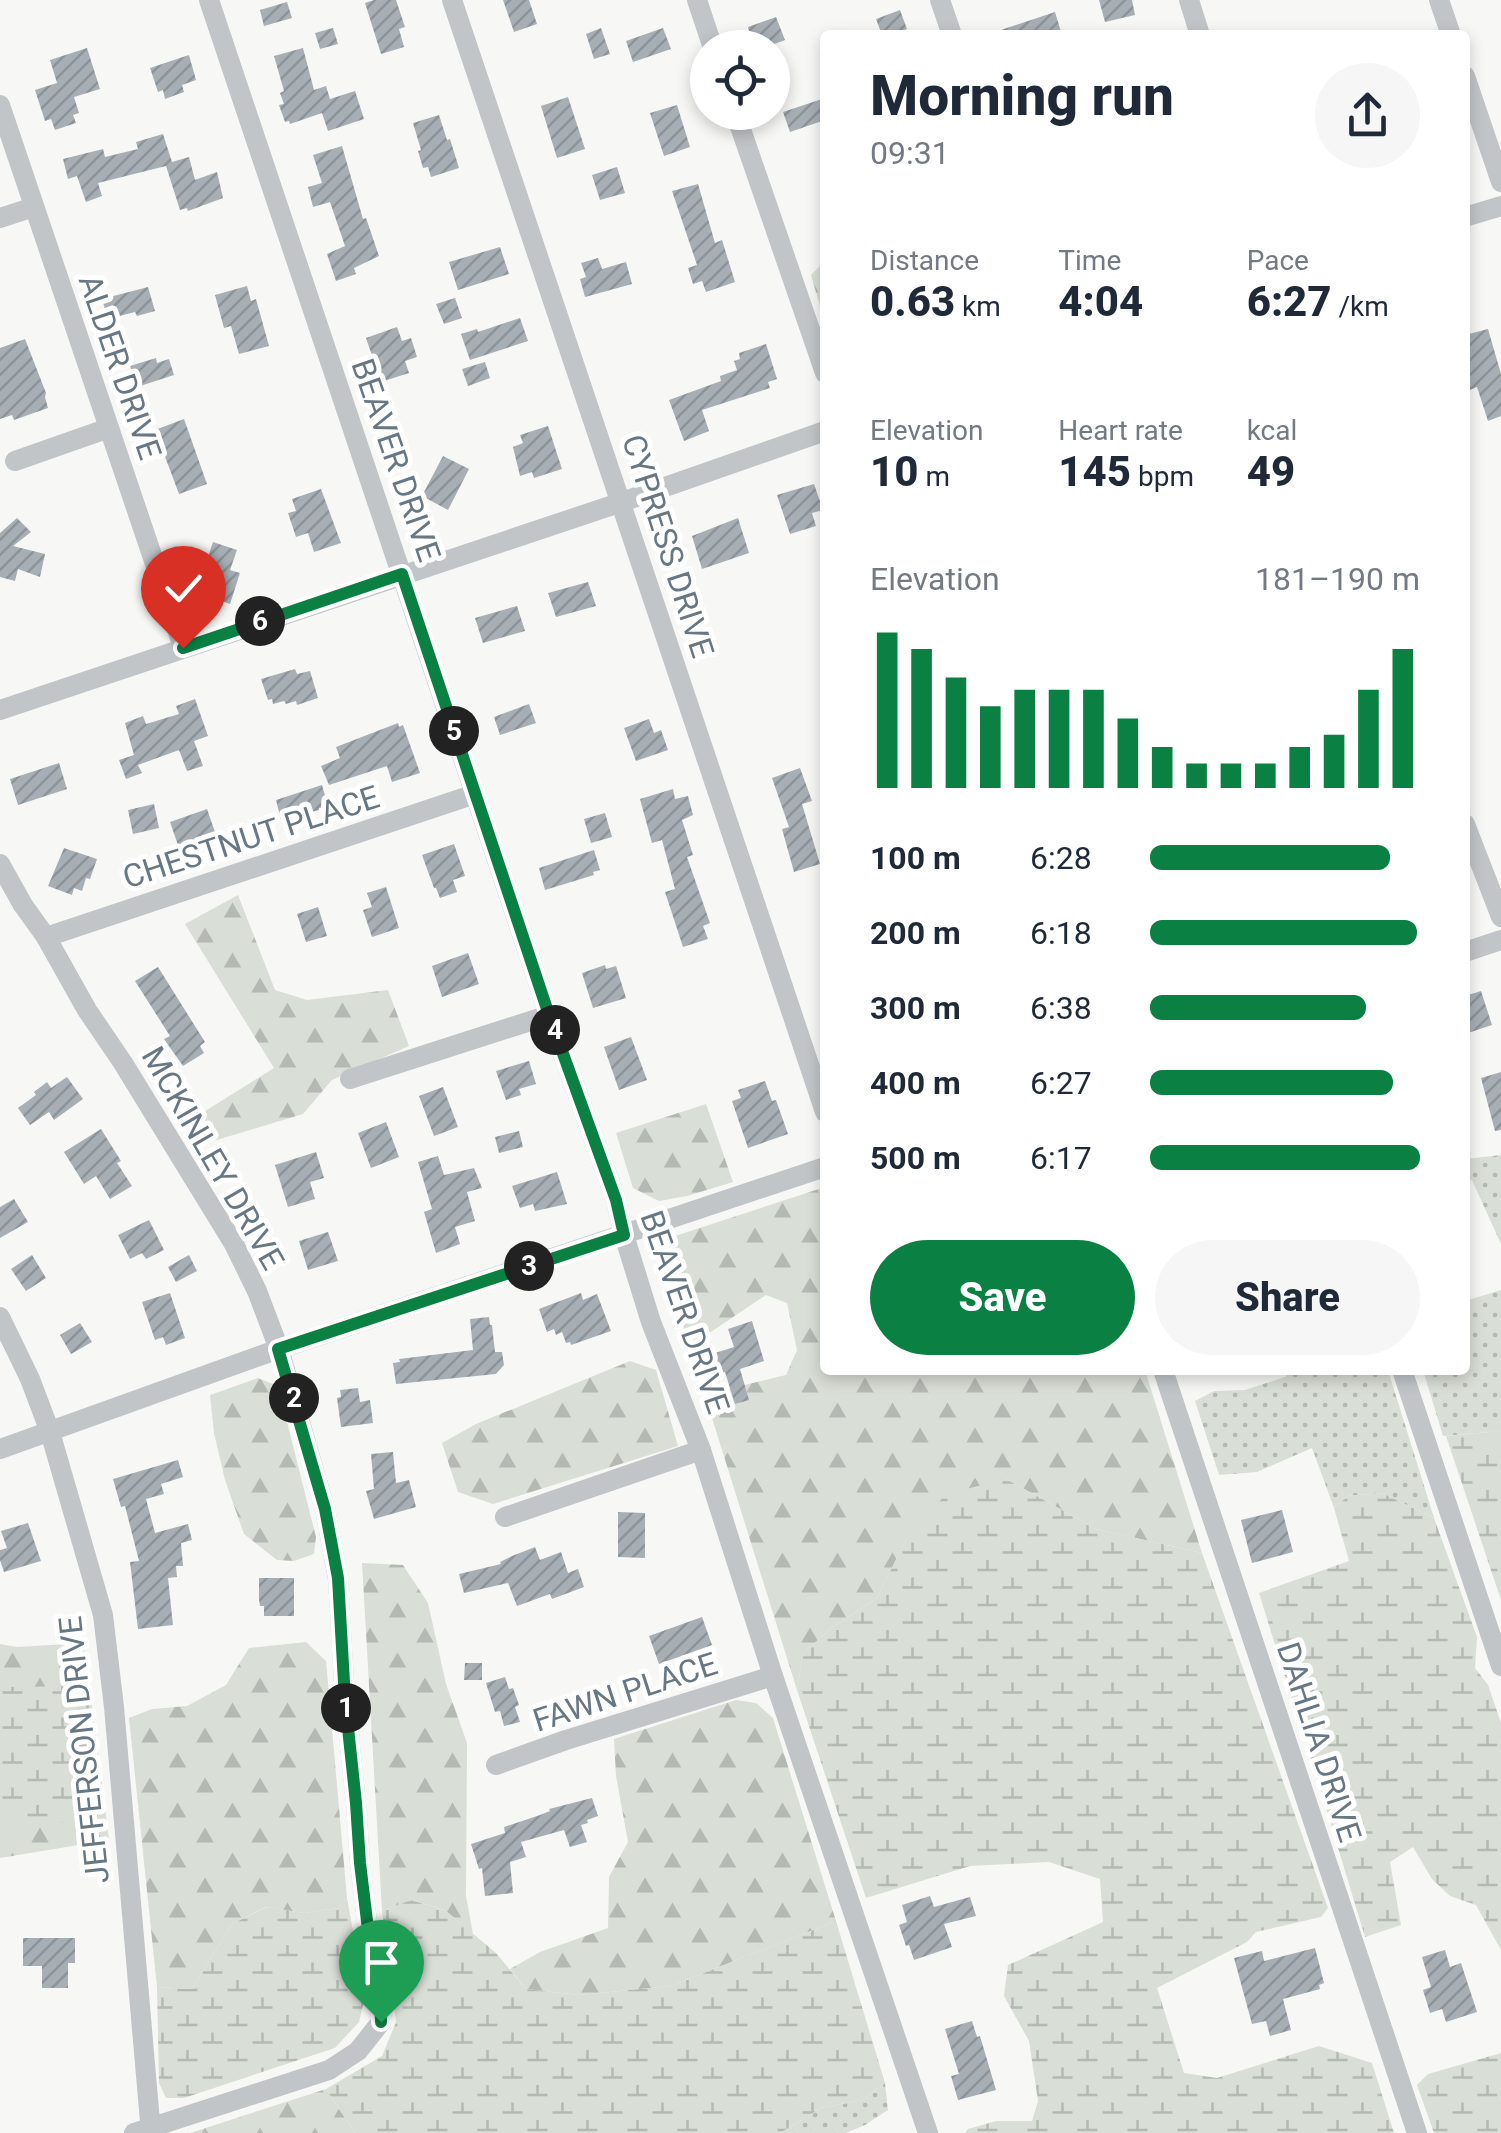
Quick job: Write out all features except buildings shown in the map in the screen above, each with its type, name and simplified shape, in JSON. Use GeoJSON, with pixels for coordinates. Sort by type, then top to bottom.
{"type":"FeatureCollection","features":[{"type":"Feature","properties":{"kind":"street","name":"BEAVER DRIVE"},"geometry":{"type":"LineString","coordinates":[[209,0],[549,1015],[616,1200],[651,1322],[702,1450],[772,1676],[928,2133]]}},
{"type":"Feature","properties":{"kind":"street","name":"CYPRESS DRIVE"},"geometry":{"type":"LineString","coordinates":[[452,0],[820,1097]]}},
{"type":"Feature","properties":{"kind":"street"},"geometry":{"type":"LineString","coordinates":[[697,0],[707,30]]}},
{"type":"Feature","properties":{"kind":"street"},"geometry":{"type":"LineString","coordinates":[[940,0],[950,30]]}},
{"type":"Feature","properties":{"kind":"street"},"geometry":{"type":"LineString","coordinates":[[1189,0],[1198,30]]}},
{"type":"Feature","properties":{"kind":"street"},"geometry":{"type":"LineString","coordinates":[[1439,0],[1449,30]]}},
{"type":"Feature","properties":{"kind":"street"},"geometry":{"type":"LineString","coordinates":[[1470,91],[1501,182]]}},
{"type":"Feature","properties":{"kind":"street","name":"ALDER DRIVE"},"geometry":{"type":"LineString","coordinates":[[0,105],[183,648]]}},
{"type":"Feature","properties":{"kind":"street"},"geometry":{"type":"LineString","coordinates":[[741,130],[820,358]]}},
{"type":"Feature","properties":{"kind":"street"},"geometry":{"type":"LineString","coordinates":[[1470,216],[1501,206]]}},
{"type":"Feature","properties":{"kind":"street"},"geometry":{"type":"LineString","coordinates":[[0,218],[34,207]]}},
{"type":"Feature","properties":{"kind":"street"},"geometry":{"type":"LineString","coordinates":[[15,461],[109,428]]}},
{"type":"Feature","properties":{"kind":"street"},"geometry":{"type":"LineString","coordinates":[[0,710],[820,432]]}},
{"type":"Feature","properties":{"kind":"street","name":"CHESTNUT PLACE"},"geometry":{"type":"LineString","coordinates":[[46,937],[475,794]]}},
{"type":"Feature","properties":{"kind":"street"},"geometry":{"type":"LineString","coordinates":[[1470,837],[1501,918]]}},
{"type":"Feature","properties":{"kind":"street","name":"MCKINLEY DRIVE"},"geometry":{"type":"LineString","coordinates":[[0,864],[234,1244],[257,1292],[325,1509],[338,1578],[360,1863],[381,2022],[358,2051],[329,2070],[145,2131]]}},
{"type":"Feature","properties":{"kind":"street"},"geometry":{"type":"LineString","coordinates":[[1470,950],[1501,940]]}},
{"type":"Feature","properties":{"kind":"street"},"geometry":{"type":"LineString","coordinates":[[350,1079],[549,1015]]}},
{"type":"Feature","properties":{"kind":"street"},"geometry":{"type":"LineString","coordinates":[[0,1450],[278,1349],[820,1169]]}},
{"type":"Feature","properties":{"kind":"street","name":"JEFFERSON DRIVE"},"geometry":{"type":"LineString","coordinates":[[0,1317],[50,1432],[104,1615],[145,2131]]}},
{"type":"Feature","properties":{"kind":"street","name":"DAHLIA DRIVE"},"geometry":{"type":"LineString","coordinates":[[1165,1375],[1417,2133]]}},
{"type":"Feature","properties":{"kind":"street"},"geometry":{"type":"LineString","coordinates":[[1404,1375],[1501,1666]]}},
{"type":"Feature","properties":{"kind":"street"},"geometry":{"type":"LineString","coordinates":[[505,1517],[702,1450]]}},
{"type":"Feature","properties":{"kind":"street","name":"FAWN PLACE"},"geometry":{"type":"LineString","coordinates":[[496,1765],[772,1676]]}},
{"type":"Feature","properties":{"kind":"green space"},"geometry":{"type":"Polygon","coordinates":[[[820,266],[820,306],[811,275],[820,266]]]}},
{"type":"Feature","properties":{"kind":"green space"},"geometry":{"type":"Polygon","coordinates":[[[238,895],[275,990],[307,1000],[388,990],[409,1046],[332,1080],[303,1114],[210,1142],[202,1113],[274,1068],[185,924],[238,895]]]}},
{"type":"Feature","properties":{"kind":"green space"},"geometry":{"type":"Polygon","coordinates":[[[706,1104],[733,1182],[659,1201],[633,1188],[616,1133],[706,1104]]]}},
{"type":"Feature","properties":{"kind":"green space"},"geometry":{"type":"Polygon","coordinates":[[[1501,1155],[1501,1244],[1470,1180],[1470,1158],[1501,1155]]]}},
{"type":"Feature","properties":{"kind":"green space"},"geometry":{"type":"Polygon","coordinates":[[[820,1189],[820,1375],[1147,1375],[1202,1553],[1096,1529],[1006,1479],[906,1540],[876,1599],[830,1629],[803,1654],[797,1690],[707,1402],[724,1390],[786,1375],[797,1350],[787,1303],[766,1295],[693,1344],[677,1315],[675,1236],[820,1189]]]}},
{"type":"Feature","properties":{"kind":"green space"},"geometry":{"type":"Polygon","coordinates":[[[1501,1290],[1501,1431],[1443,1436],[1425,1375],[1470,1375],[1470,1299],[1501,1290]]]}},
{"type":"Feature","properties":{"kind":"green space"},"geometry":{"type":"Polygon","coordinates":[[[630,1361],[656,1370],[678,1446],[493,1504],[458,1492],[442,1443],[476,1424],[630,1361]]]}},
{"type":"Feature","properties":{"kind":"green space"},"geometry":{"type":"Polygon","coordinates":[[[1390,1375],[1434,1518],[1382,1493],[1348,1496],[1334,1508],[1312,1448],[1257,1472],[1219,1475],[1195,1401],[1214,1391],[1245,1390],[1285,1377],[1390,1375]]]}},
{"type":"Feature","properties":{"kind":"green space"},"geometry":{"type":"Polygon","coordinates":[[[258,1378],[278,1386],[316,1537],[314,1554],[294,1561],[277,1560],[244,1534],[214,1433],[210,1395],[258,1378]]]}},
{"type":"Feature","properties":{"kind":"green space"},"geometry":{"type":"Polygon","coordinates":[[[1501,1431],[1501,1600],[1446,1436],[1501,1431]]]}},
{"type":"Feature","properties":{"kind":"green space"},"geometry":{"type":"Polygon","coordinates":[[[1006,1479],[1096,1529],[1202,1553],[1328,1908],[1321,1917],[1256,1932],[1247,1942],[1157,1988],[1184,2073],[1217,2078],[1319,2046],[1372,2063],[1394,2133],[965,2133],[996,2121],[1032,2121],[1038,2101],[1029,2041],[1004,1996],[1008,1965],[1103,1922],[1100,1879],[1049,1862],[970,1866],[866,1898],[797,1690],[803,1654],[830,1629],[876,1599],[906,1540],[946,1494],[1006,1479]]]}},
{"type":"Feature","properties":{"kind":"green space"},"geometry":{"type":"Polygon","coordinates":[[[1382,1493],[1434,1518],[1477,1637],[1475,1668],[1488,1685],[1501,1723],[1501,1950],[1476,1905],[1450,1896],[1432,1879],[1413,1847],[1390,1862],[1401,1925],[1365,1937],[1308,1749],[1310,1739],[1302,1732],[1259,1593],[1349,1561],[1334,1508],[1348,1496],[1382,1493]]]}},
{"type":"Feature","properties":{"kind":"green space"},"geometry":{"type":"Polygon","coordinates":[[[362,1563],[403,1565],[428,1603],[446,1684],[467,1743],[466,1896],[473,1934],[445,1910],[412,1900],[382,1911],[362,1563]]]}},
{"type":"Feature","properties":{"kind":"green space"},"geometry":{"type":"Polygon","coordinates":[[[306,1642],[326,1661],[347,1898],[338,1908],[304,1913],[266,1907],[232,1924],[192,1989],[157,1987],[129,1718],[152,1709],[187,1706],[226,1685],[249,1648],[306,1642]]]}},
{"type":"Feature","properties":{"kind":"green space"},"geometry":{"type":"Polygon","coordinates":[[[84,1643],[109,1840],[0,1858],[0,1644],[17,1647],[84,1643]]]}},
{"type":"Feature","properties":{"kind":"green space"},"geometry":{"type":"Polygon","coordinates":[[[89,1686],[107,1825],[0,1819],[0,1687],[89,1686]]]}},
{"type":"Feature","properties":{"kind":"green space"},"geometry":{"type":"Polygon","coordinates":[[[736,1700],[756,1703],[773,1718],[836,1921],[671,1986],[579,1995],[526,1989],[510,1969],[540,1952],[608,1928],[609,1877],[628,1842],[616,1776],[614,1739],[736,1700]]]}},
{"type":"Feature","properties":{"kind":"green space"},"geometry":{"type":"Polygon","coordinates":[[[347,1898],[365,1997],[359,2022],[335,2048],[184,2098],[166,2098],[159,2083],[157,1987],[192,1989],[232,1924],[267,1907],[304,1913],[338,1908],[347,1898]]]}},
{"type":"Feature","properties":{"kind":"green space"},"geometry":{"type":"Polygon","coordinates":[[[411,1900],[445,1910],[496,1953],[526,1989],[579,1995],[671,1986],[836,1921],[885,2083],[863,2100],[821,2108],[780,2133],[355,2133],[326,2089],[382,2056],[396,2022],[382,1911],[411,1900]]]}},
{"type":"Feature","properties":{"kind":"green space"},"geometry":{"type":"Polygon","coordinates":[[[1501,2053],[1501,2133],[1434,2133],[1417,2085],[1428,2074],[1501,2053]]]}},
{"type":"Feature","properties":{"kind":"green space"},"geometry":{"type":"Polygon","coordinates":[[[885,2083],[888,2110],[865,2125],[846,2133],[780,2133],[821,2108],[863,2100],[885,2083]]]}},
{"type":"Feature","properties":{"kind":"green space"},"geometry":{"type":"Polygon","coordinates":[[[326,2089],[355,2133],[190,2133],[326,2089]]]}},
{"type":"Feature","properties":{"kind":"route"},"geometry":{"type":"LineString","coordinates":[[183,648],[402,574],[549,1015],[616,1200],[624,1235],[278,1349],[325,1509],[338,1578],[360,1863],[381,2022]]}}]}
